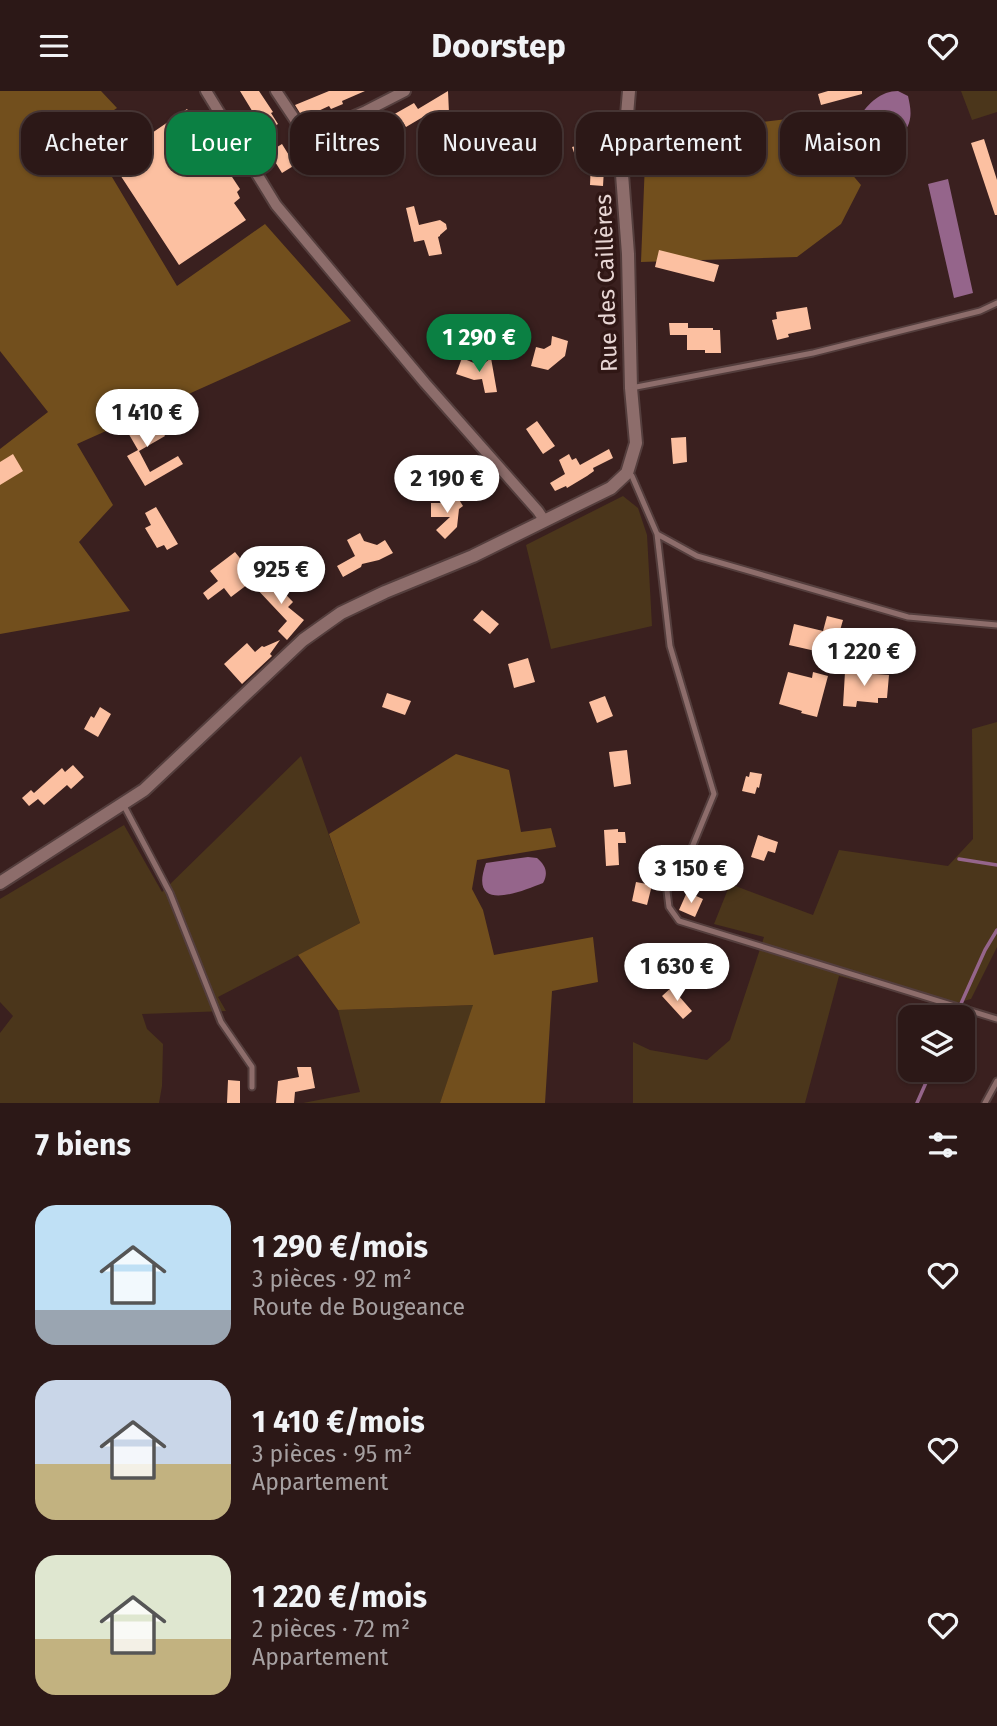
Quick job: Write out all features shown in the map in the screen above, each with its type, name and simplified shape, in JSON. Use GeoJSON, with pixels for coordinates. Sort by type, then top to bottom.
{"type":"FeatureCollection","features":[{"type":"Feature","properties":{"kind":"street"},"geometry":{"type":"LineString","coordinates":[[206,91],[276,205],[544,520]]}},
{"type":"Feature","properties":{"kind":"street"},"geometry":{"type":"LineString","coordinates":[[276,91],[302,130],[313,134],[405,91]]}},
{"type":"Feature","properties":{"kind":"street","name":"Rue des Caillères"},"geometry":{"type":"LineString","coordinates":[[627,473],[636,443],[631,388],[628,254],[622,174],[629,91]]}},
{"type":"Feature","properties":{"kind":"street"},"geometry":{"type":"LineString","coordinates":[[0,883],[144,790],[303,640],[341,613],[385,592],[473,557],[611,488],[627,473]]}},
{"type":"Feature","properties":{"kind":"lane"},"geometry":{"type":"LineString","coordinates":[[631,388],[813,353],[980,311],[997,303]]}},
{"type":"Feature","properties":{"kind":"lane"},"geometry":{"type":"LineString","coordinates":[[627,473],[632,476],[657,534],[670,646],[715,794],[686,862],[667,891],[670,907],[679,921],[997,1019]]}},
{"type":"Feature","properties":{"kind":"lane"},"geometry":{"type":"LineString","coordinates":[[657,534],[697,556],[908,617],[997,625]]}},
{"type":"Feature","properties":{"kind":"lane"},"geometry":{"type":"LineString","coordinates":[[123,804],[170,893],[220,1022],[252,1067],[252,1087]]}},
{"type":"Feature","properties":{"kind":"lane"},"geometry":{"type":"LineString","coordinates":[[985,1103],[997,1081]]}},
{"type":"Feature","properties":{"kind":"shaded area"},"geometry":{"type":"Polygon","coordinates":[[[0,91],[101,91],[117,108],[111,112],[21,112],[21,175],[111,175],[177,286],[265,224],[351,321],[77,444],[113,505],[79,542],[130,611],[0,634],[0,449],[48,412],[0,351],[0,91]]]}},
{"type":"Feature","properties":{"kind":"shaded area"},"geometry":{"type":"Polygon","coordinates":[[[898,91],[908,96],[910,116],[906,129],[906,112],[863,112],[876,99],[898,91]]]}},
{"type":"Feature","properties":{"kind":"shaded area"},"geometry":{"type":"Polygon","coordinates":[[[961,91],[997,91],[997,112],[972,120],[961,91]]]}},
{"type":"Feature","properties":{"kind":"shaded area"},"geometry":{"type":"Polygon","coordinates":[[[780,120],[780,175],[853,175],[861,185],[841,224],[797,257],[641,262],[644,175],[766,175],[766,122],[780,120]]]}},
{"type":"Feature","properties":{"kind":"shaded area"},"geometry":{"type":"Polygon","coordinates":[[[948,179],[973,293],[954,298],[928,184],[948,179]]]}},
{"type":"Feature","properties":{"kind":"shaded area"},"geometry":{"type":"Polygon","coordinates":[[[623,496],[638,508],[647,535],[652,626],[551,649],[526,545],[623,496]]]}},
{"type":"Feature","properties":{"kind":"shaded area"},"geometry":{"type":"Polygon","coordinates":[[[997,722],[997,947],[971,999],[948,1005],[839,976],[805,1103],[633,1103],[633,1042],[650,1050],[707,1060],[730,1040],[764,937],[714,924],[730,884],[813,915],[839,850],[948,866],[973,839],[972,729],[997,722]]]}},
{"type":"Feature","properties":{"kind":"shaded area"},"geometry":{"type":"Polygon","coordinates":[[[456,754],[509,770],[521,832],[551,828],[556,847],[477,860],[472,889],[483,910],[494,955],[593,937],[598,982],[552,991],[545,1103],[440,1103],[473,1005],[338,1010],[298,955],[360,923],[329,834],[456,754]]]}},
{"type":"Feature","properties":{"kind":"shaded area"},"geometry":{"type":"Polygon","coordinates":[[[301,756],[360,923],[218,997],[226,1011],[142,1014],[147,1029],[163,1044],[159,1103],[0,1103],[0,1033],[13,1016],[0,1002],[0,899],[124,825],[162,892],[301,756]]]}},
{"type":"Feature","properties":{"kind":"shaded area"},"geometry":{"type":"Polygon","coordinates":[[[537,858],[544,866],[546,875],[543,883],[509,894],[490,894],[484,889],[482,879],[486,863],[537,858]]]}},
{"type":"Feature","properties":{"kind":"shaded area"},"geometry":{"type":"Polygon","coordinates":[[[474,1005],[440,1103],[303,1103],[360,1092],[338,1010],[474,1005]]]}},
{"type":"Feature","properties":{"kind":"building"},"geometry":{"type":"Polygon","coordinates":[[[240,91],[259,91],[273,112],[253,112],[240,91]]]}},
{"type":"Feature","properties":{"kind":"building"},"geometry":{"type":"Polygon","coordinates":[[[329,91],[365,91],[342,101],[343,104],[316,112],[299,112],[295,105],[329,91]]]}},
{"type":"Feature","properties":{"kind":"building"},"geometry":{"type":"Polygon","coordinates":[[[448,91],[449,112],[418,112],[418,120],[406,127],[404,112],[398,112],[414,103],[418,109],[448,91]]]}},
{"type":"Feature","properties":{"kind":"building"},"geometry":{"type":"Polygon","coordinates":[[[828,91],[862,91],[862,94],[821,105],[818,94],[828,91]]]}},
{"type":"Feature","properties":{"kind":"building"},"geometry":{"type":"Polygon","coordinates":[[[166,123],[166,175],[231,175],[240,189],[237,192],[240,198],[234,203],[246,220],[179,265],[120,175],[152,175],[152,133],[166,123]]]}},
{"type":"Feature","properties":{"kind":"building"},"geometry":{"type":"Polygon","coordinates":[[[984,139],[997,180],[997,215],[971,143],[984,139]]]}},
{"type":"Feature","properties":{"kind":"building"},"geometry":{"type":"Polygon","coordinates":[[[282,144],[290,157],[290,168],[282,173],[276,163],[276,148],[282,144]]]}},
{"type":"Feature","properties":{"kind":"building"},"geometry":{"type":"Polygon","coordinates":[[[590,175],[604,175],[603,186],[590,185],[590,175]]]}},
{"type":"Feature","properties":{"kind":"building"},"geometry":{"type":"Polygon","coordinates":[[[414,206],[419,225],[440,220],[446,224],[447,229],[438,237],[442,254],[429,256],[424,240],[414,242],[406,208],[414,206]]]}},
{"type":"Feature","properties":{"kind":"building"},"geometry":{"type":"Polygon","coordinates":[[[659,250],[719,265],[714,282],[655,267],[659,250]]]}},
{"type":"Feature","properties":{"kind":"building"},"geometry":{"type":"Polygon","coordinates":[[[807,307],[811,329],[788,334],[789,337],[777,340],[772,320],[777,319],[776,312],[807,307]]]}},
{"type":"Feature","properties":{"kind":"building"},"geometry":{"type":"Polygon","coordinates":[[[669,323],[688,323],[688,328],[720,330],[721,353],[687,350],[687,335],[670,335],[669,323]]]}},
{"type":"Feature","properties":{"kind":"building"},"geometry":{"type":"Polygon","coordinates":[[[552,336],[568,341],[565,356],[548,370],[531,366],[536,347],[544,349],[551,345],[552,336]]]}},
{"type":"Feature","properties":{"kind":"building"},"geometry":{"type":"Polygon","coordinates":[[[462,358],[481,366],[491,358],[497,392],[485,393],[482,379],[474,380],[456,374],[462,358]]]}},
{"type":"Feature","properties":{"kind":"building"},"geometry":{"type":"Polygon","coordinates":[[[144,412],[155,430],[160,427],[165,436],[139,451],[150,472],[178,456],[183,464],[145,486],[127,456],[138,450],[123,424],[144,412]]]}},
{"type":"Feature","properties":{"kind":"building"},"geometry":{"type":"Polygon","coordinates":[[[537,421],[555,446],[543,454],[526,429],[537,421]]]}},
{"type":"Feature","properties":{"kind":"building"},"geometry":{"type":"Polygon","coordinates":[[[686,437],[687,462],[673,464],[671,438],[686,437]]]}},
{"type":"Feature","properties":{"kind":"building"},"geometry":{"type":"Polygon","coordinates":[[[609,449],[613,458],[593,468],[594,471],[567,488],[566,486],[555,491],[550,483],[565,474],[559,460],[569,454],[572,460],[576,458],[580,465],[609,449]]]}},
{"type":"Feature","properties":{"kind":"building"},"geometry":{"type":"Polygon","coordinates":[[[13,454],[23,471],[0,485],[0,462],[13,454]]]}},
{"type":"Feature","properties":{"kind":"building"},"geometry":{"type":"Polygon","coordinates":[[[447,498],[451,503],[458,498],[463,506],[459,509],[457,527],[445,539],[436,530],[450,517],[431,517],[431,503],[440,503],[447,498]]]}},
{"type":"Feature","properties":{"kind":"building"},"geometry":{"type":"Polygon","coordinates":[[[156,507],[178,544],[167,550],[164,545],[157,548],[145,528],[151,525],[145,513],[156,507]]]}},
{"type":"Feature","properties":{"kind":"building"},"geometry":{"type":"Polygon","coordinates":[[[360,533],[364,541],[377,545],[385,540],[393,553],[362,564],[343,577],[337,566],[355,556],[347,540],[360,533]]]}},
{"type":"Feature","properties":{"kind":"building"},"geometry":{"type":"Polygon","coordinates":[[[235,552],[256,578],[231,597],[224,588],[208,600],[203,593],[218,581],[210,571],[235,552]]]}},
{"type":"Feature","properties":{"kind":"building"},"geometry":{"type":"Polygon","coordinates":[[[270,578],[293,602],[288,607],[304,620],[287,640],[278,631],[287,621],[255,587],[270,578]]]}},
{"type":"Feature","properties":{"kind":"building"},"geometry":{"type":"Polygon","coordinates":[[[482,610],[499,624],[490,634],[473,620],[482,610]]]}},
{"type":"Feature","properties":{"kind":"building"},"geometry":{"type":"Polygon","coordinates":[[[827,616],[843,620],[833,655],[789,645],[794,624],[823,631],[827,616]]]}},
{"type":"Feature","properties":{"kind":"building"},"geometry":{"type":"Polygon","coordinates":[[[280,640],[270,654],[272,656],[242,684],[224,664],[247,643],[255,652],[262,646],[280,640]]]}},
{"type":"Feature","properties":{"kind":"building"},"geometry":{"type":"Polygon","coordinates":[[[528,658],[535,682],[514,688],[508,664],[528,658]]]}},
{"type":"Feature","properties":{"kind":"building"},"geometry":{"type":"Polygon","coordinates":[[[788,672],[812,678],[813,672],[828,676],[817,717],[779,704],[788,672]]]}},
{"type":"Feature","properties":{"kind":"building"},"geometry":{"type":"Polygon","coordinates":[[[845,672],[889,675],[887,698],[878,698],[878,703],[857,701],[856,707],[843,706],[845,672]]]}},
{"type":"Feature","properties":{"kind":"building"},"geometry":{"type":"Polygon","coordinates":[[[387,693],[411,701],[405,715],[382,707],[387,693]]]}},
{"type":"Feature","properties":{"kind":"building"},"geometry":{"type":"Polygon","coordinates":[[[605,696],[613,716],[597,723],[589,702],[605,696]]]}},
{"type":"Feature","properties":{"kind":"building"},"geometry":{"type":"Polygon","coordinates":[[[100,707],[111,714],[98,737],[84,729],[100,707]]]}},
{"type":"Feature","properties":{"kind":"building"},"geometry":{"type":"Polygon","coordinates":[[[627,750],[631,784],[614,787],[609,752],[627,750]]]}},
{"type":"Feature","properties":{"kind":"building"},"geometry":{"type":"Polygon","coordinates":[[[73,765],[84,777],[71,789],[67,785],[44,805],[38,799],[29,806],[22,798],[31,790],[34,793],[62,768],[65,772],[73,765]]]}},
{"type":"Feature","properties":{"kind":"building"},"geometry":{"type":"Polygon","coordinates":[[[750,772],[762,774],[755,794],[742,791],[746,776],[749,777],[750,772]]]}},
{"type":"Feature","properties":{"kind":"building"},"geometry":{"type":"Polygon","coordinates":[[[618,829],[618,832],[625,832],[626,843],[618,843],[619,865],[606,866],[604,830],[618,829]]]}},
{"type":"Feature","properties":{"kind":"building"},"geometry":{"type":"Polygon","coordinates":[[[758,835],[778,842],[775,853],[768,851],[764,861],[751,857],[758,835]]]}},
{"type":"Feature","properties":{"kind":"building"},"geometry":{"type":"Polygon","coordinates":[[[636,882],[652,885],[647,905],[632,901],[636,882]]]}},
{"type":"Feature","properties":{"kind":"building"},"geometry":{"type":"Polygon","coordinates":[[[687,892],[703,899],[695,917],[679,910],[687,892]]]}},
{"type":"Feature","properties":{"kind":"building"},"geometry":{"type":"Polygon","coordinates":[[[673,986],[692,1011],[683,1019],[662,996],[673,986]]]}},
{"type":"Feature","properties":{"kind":"building"},"geometry":{"type":"Polygon","coordinates":[[[297,1067],[311,1067],[315,1088],[295,1092],[294,1103],[276,1103],[278,1081],[299,1077],[297,1067]]]}},
{"type":"Feature","properties":{"kind":"building"},"geometry":{"type":"Polygon","coordinates":[[[228,1080],[240,1081],[240,1103],[227,1103],[228,1080]]]}},
{"type":"Feature","properties":{"kind":"waterway"},"geometry":{"type":"LineString","coordinates":[[959,859],[997,865]]}},
{"type":"Feature","properties":{"kind":"waterway"},"geometry":{"type":"LineString","coordinates":[[960,1005],[997,930]]}},
{"type":"Feature","properties":{"kind":"waterway"},"geometry":{"type":"LineString","coordinates":[[917,1103],[926,1082]]}}]}
